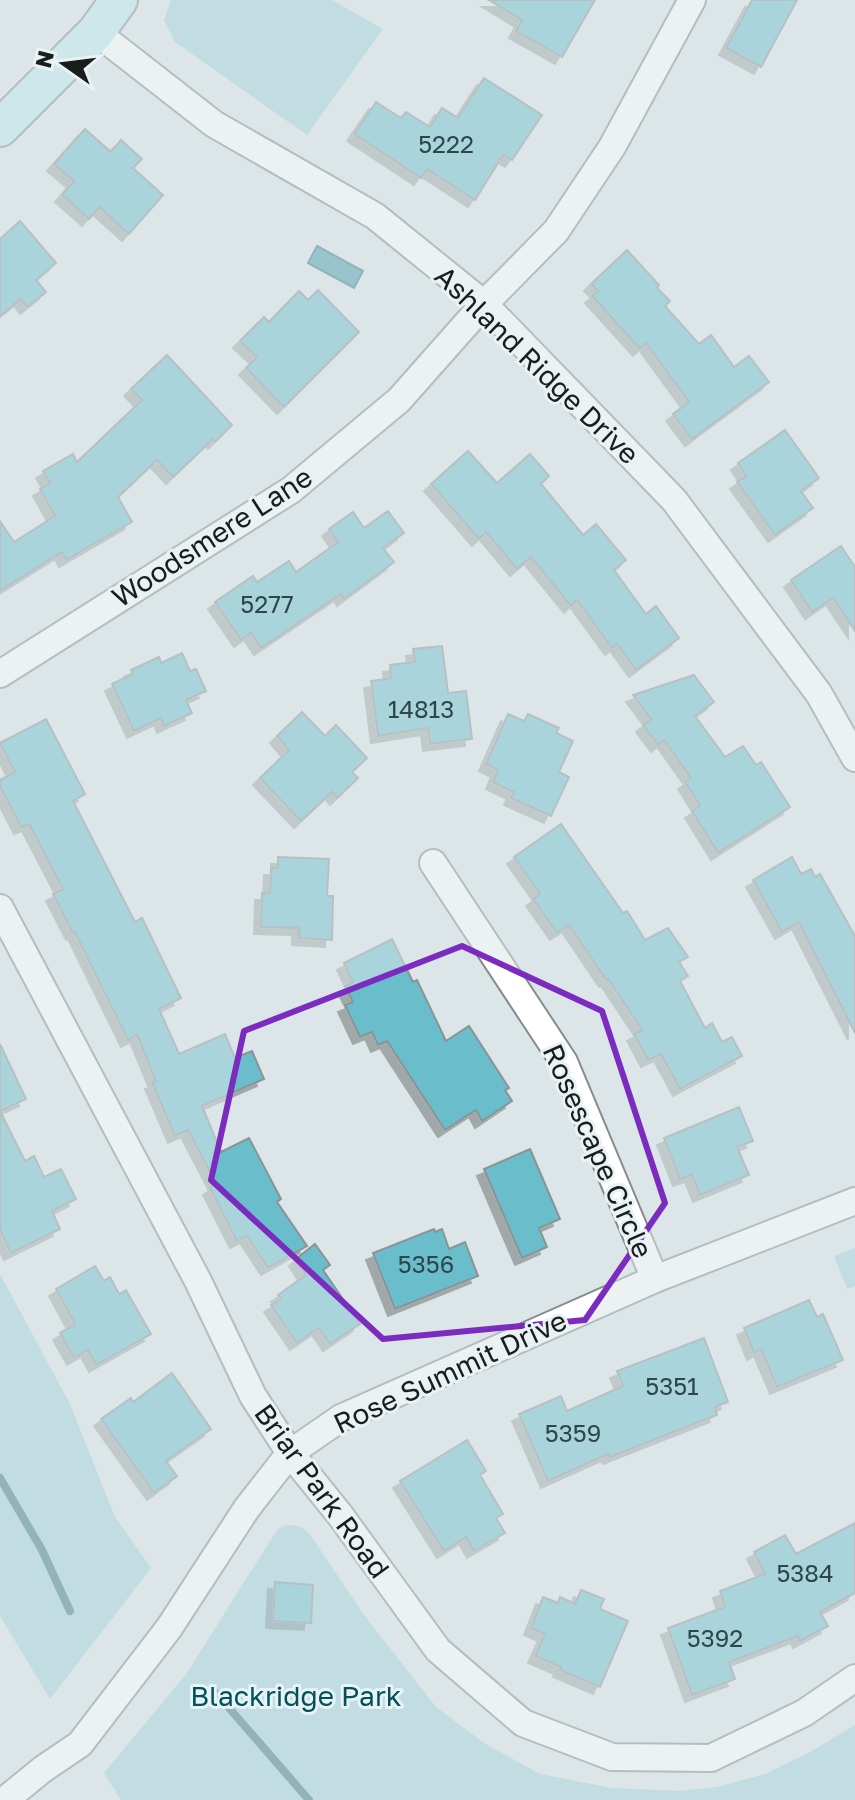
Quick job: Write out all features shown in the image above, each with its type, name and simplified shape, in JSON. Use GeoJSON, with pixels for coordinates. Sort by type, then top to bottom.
{"type":"FeatureCollection","features":[{"type":"Feature","properties":{"kind":"street"},"geometry":{"type":"LineString","coordinates":[[0,128],[96,32],[119,0]]}},
{"type":"Feature","properties":{"kind":"street","name":"Woodsmere Lane"},"geometry":{"type":"LineString","coordinates":[[0,674],[291,490],[399,400],[484,304],[556,231],[612,147],[692,0]]}},
{"type":"Feature","properties":{"kind":"street","name":"Ashland Ridge Drive"},"geometry":{"type":"LineString","coordinates":[[96,32],[214,124],[375,216],[484,304],[674,500],[819,694],[855,758]]}},
{"type":"Feature","properties":{"kind":"street","name":"Rosescape Circle"},"geometry":{"type":"LineString","coordinates":[[433,863],[564,1062],[655,1279]]}},
{"type":"Feature","properties":{"kind":"street","name":"Briar Park Road"},"geometry":{"type":"LineString","coordinates":[[0,908],[198,1281],[253,1396],[290,1453],[340,1515],[438,1650],[523,1723],[612,1757],[711,1758],[804,1713],[855,1678]]}},
{"type":"Feature","properties":{"kind":"street","name":"Rose Summit Drive"},"geometry":{"type":"LineString","coordinates":[[5,1800],[80,1744],[169,1628],[247,1508],[290,1453],[341,1418],[655,1279],[855,1201]]}},
{"type":"Feature","properties":{"kind":"highlighted area"},"geometry":{"type":"Polygon","coordinates":[[[462,946],[602,1011],[665,1203],[585,1320],[383,1339],[211,1180],[244,1031],[462,946]]]}},
{"type":"Feature","properties":{"kind":"green space"},"geometry":{"type":"Polygon","coordinates":[[[171,0],[332,0],[383,29],[307,135],[175,42],[164,20],[171,0]]]}},
{"type":"Feature","properties":{"kind":"green space"},"geometry":{"type":"Polygon","coordinates":[[[855,1248],[855,1286],[847,1289],[834,1256],[855,1248]]]}},
{"type":"Feature","properties":{"kind":"green space"},"geometry":{"type":"Polygon","coordinates":[[[0,1274],[70,1404],[115,1517],[151,1568],[50,1699],[0,1616],[0,1274]]]}},
{"type":"Feature","properties":{"kind":"green space","name":"Blackridge Park"},"geometry":{"type":"Polygon","coordinates":[[[286,1525],[299,1526],[309,1533],[364,1615],[436,1707],[484,1743],[540,1774],[612,1788],[680,1791],[717,1787],[765,1774],[855,1725],[855,1800],[121,1800],[104,1773],[187,1673],[277,1530],[286,1525]]]}},
{"type":"Feature","properties":{"kind":"shaded area"},"geometry":{"type":"Polygon","coordinates":[[[317,246],[363,271],[354,288],[308,263],[317,246]]]}},
{"type":"Feature","properties":{"kind":"building"},"geometry":{"type":"Polygon","coordinates":[[[489,0],[595,0],[562,57],[516,31],[522,20],[489,0]]]}},
{"type":"Feature","properties":{"kind":"building"},"geometry":{"type":"Polygon","coordinates":[[[752,0],[797,0],[761,67],[726,48],[752,0]]]}},
{"type":"Feature","properties":{"kind":"building"},"geometry":{"type":"Polygon","coordinates":[[[484,78],[542,115],[512,160],[503,155],[475,200],[427,169],[421,178],[354,134],[376,102],[401,118],[406,112],[430,127],[442,108],[458,118],[484,78]]]}},
{"type":"Feature","properties":{"kind":"building"},"geometry":{"type":"Polygon","coordinates":[[[85,129],[111,152],[121,140],[142,159],[133,168],[163,195],[129,234],[99,207],[89,219],[62,195],[74,181],[54,164],[85,129]]]}},
{"type":"Feature","properties":{"kind":"building"},"geometry":{"type":"Polygon","coordinates":[[[20,221],[56,263],[36,280],[46,292],[27,307],[21,299],[0,316],[0,239],[20,221]]]}},
{"type":"Feature","properties":{"kind":"building"},"geometry":{"type":"Polygon","coordinates":[[[627,250],[659,285],[657,288],[670,301],[665,306],[699,344],[711,335],[734,367],[749,356],[769,382],[692,439],[673,414],[689,402],[646,343],[640,349],[592,296],[598,291],[591,284],[627,250]]]}},
{"type":"Feature","properties":{"kind":"building"},"geometry":{"type":"Polygon","coordinates":[[[318,290],[359,332],[284,407],[246,368],[257,357],[240,341],[264,317],[269,322],[299,291],[308,300],[318,290]]]}},
{"type":"Feature","properties":{"kind":"building"},"geometry":{"type":"Polygon","coordinates":[[[167,355],[232,425],[173,477],[157,460],[118,497],[132,522],[66,560],[62,552],[0,591],[0,521],[14,542],[55,516],[40,489],[50,483],[43,471],[73,454],[77,462],[142,400],[131,389],[167,355]]]}},
{"type":"Feature","properties":{"kind":"building"},"geometry":{"type":"Polygon","coordinates":[[[785,430],[819,478],[801,491],[813,508],[775,535],[737,482],[746,476],[738,463],[785,430]]]}},
{"type":"Feature","properties":{"kind":"building"},"geometry":{"type":"Polygon","coordinates":[[[468,451],[497,483],[530,454],[549,476],[541,484],[583,535],[596,524],[626,560],[614,570],[646,614],[656,606],[679,638],[636,670],[617,644],[612,648],[577,600],[571,606],[531,557],[517,569],[486,532],[479,539],[431,484],[468,451]]]}},
{"type":"Feature","properties":{"kind":"building"},"geometry":{"type":"Polygon","coordinates":[[[388,511],[404,533],[383,548],[394,562],[344,599],[341,594],[261,648],[251,633],[241,640],[215,602],[253,576],[257,582],[289,561],[296,572],[338,542],[329,529],[353,512],[364,528],[388,511]]]}},
{"type":"Feature","properties":{"kind":"building"},"geometry":{"type":"Polygon","coordinates":[[[841,546],[855,567],[855,631],[833,598],[812,612],[791,580],[841,546]]]}},
{"type":"Feature","properties":{"kind":"building"},"geometry":{"type":"Polygon","coordinates":[[[442,646],[448,693],[466,691],[472,739],[430,744],[428,728],[378,736],[371,681],[391,678],[390,665],[415,662],[413,649],[442,646]]]}},
{"type":"Feature","properties":{"kind":"building"},"geometry":{"type":"Polygon","coordinates":[[[182,653],[190,671],[196,669],[206,691],[186,700],[192,713],[164,726],[161,718],[134,731],[112,684],[133,674],[131,670],[159,657],[161,663],[182,653]]]}},
{"type":"Feature","properties":{"kind":"building"},"geometry":{"type":"Polygon","coordinates":[[[694,675],[714,702],[695,716],[725,757],[743,746],[756,765],[761,762],[790,807],[718,853],[692,811],[700,806],[685,782],[691,778],[664,740],[658,745],[643,725],[651,719],[633,695],[694,675]]]}},
{"type":"Feature","properties":{"kind":"building"},"geometry":{"type":"Polygon","coordinates":[[[302,712],[325,736],[336,725],[367,758],[352,772],[358,778],[337,798],[332,792],[301,821],[260,778],[289,750],[277,736],[302,712]]]}},
{"type":"Feature","properties":{"kind":"building"},"geometry":{"type":"Polygon","coordinates":[[[508,714],[524,721],[528,714],[559,728],[556,733],[573,741],[559,772],[569,777],[551,816],[511,798],[514,792],[493,782],[498,770],[486,764],[508,714]]]}},
{"type":"Feature","properties":{"kind":"building"},"geometry":{"type":"Polygon","coordinates":[[[46,719],[85,794],[73,801],[135,922],[142,918],[181,998],[159,1009],[179,1054],[225,1034],[235,1058],[252,1051],[264,1079],[202,1106],[221,1152],[249,1138],[281,1199],[277,1202],[307,1246],[268,1268],[247,1236],[237,1241],[210,1188],[216,1184],[188,1130],[175,1136],[152,1082],[156,1081],[137,1035],[128,1040],[53,894],[63,889],[29,824],[21,827],[0,786],[0,780],[15,772],[0,743],[46,719]]]}},
{"type":"Feature","properties":{"kind":"building"},"geometry":{"type":"Polygon","coordinates":[[[561,824],[623,913],[627,911],[645,940],[668,928],[688,957],[679,962],[688,976],[680,981],[705,1028],[712,1023],[722,1042],[732,1037],[742,1056],[680,1089],[661,1054],[648,1060],[634,1034],[642,1030],[569,925],[557,933],[533,899],[540,894],[514,857],[561,824]]]}},
{"type":"Feature","properties":{"kind":"building"},"geometry":{"type":"Polygon","coordinates":[[[278,857],[329,859],[327,896],[333,896],[332,940],[299,938],[299,928],[261,927],[262,893],[270,893],[271,868],[278,868],[278,857]]]}},
{"type":"Feature","properties":{"kind":"building"},"geometry":{"type":"Polygon","coordinates":[[[792,857],[801,874],[811,869],[815,877],[820,874],[855,936],[855,1033],[799,922],[782,932],[753,880],[792,857]]]}},
{"type":"Feature","properties":{"kind":"building"},"geometry":{"type":"Polygon","coordinates":[[[392,939],[413,982],[417,980],[446,1041],[469,1026],[509,1088],[505,1090],[512,1101],[482,1121],[476,1110],[445,1130],[387,1041],[378,1045],[372,1032],[360,1037],[345,1005],[353,1002],[345,986],[353,982],[344,963],[392,939]]]}},
{"type":"Feature","properties":{"kind":"building"},"geometry":{"type":"Polygon","coordinates":[[[0,1044],[26,1099],[0,1111],[0,1044]]]}},
{"type":"Feature","properties":{"kind":"building"},"geometry":{"type":"Polygon","coordinates":[[[739,1107],[753,1141],[737,1147],[749,1175],[700,1195],[692,1175],[680,1179],[664,1138],[739,1107]]]}},
{"type":"Feature","properties":{"kind":"building"},"geometry":{"type":"Polygon","coordinates":[[[0,1111],[25,1161],[34,1156],[44,1177],[61,1169],[76,1199],[52,1211],[60,1229],[11,1253],[0,1230],[0,1111]]]}},
{"type":"Feature","properties":{"kind":"building"},"geometry":{"type":"Polygon","coordinates":[[[530,1149],[560,1219],[539,1228],[547,1247],[522,1258],[484,1169],[530,1149]]]}},
{"type":"Feature","properties":{"kind":"building"},"geometry":{"type":"Polygon","coordinates":[[[434,1229],[435,1232],[442,1229],[449,1249],[465,1242],[478,1276],[395,1309],[373,1253],[434,1229]]]}},
{"type":"Feature","properties":{"kind":"building"},"geometry":{"type":"Polygon","coordinates":[[[315,1244],[330,1265],[323,1270],[360,1324],[330,1344],[319,1328],[297,1343],[271,1305],[281,1299],[278,1295],[306,1275],[296,1259],[315,1244]]]}},
{"type":"Feature","properties":{"kind":"building"},"geometry":{"type":"Polygon","coordinates":[[[95,1266],[104,1281],[110,1277],[119,1294],[126,1290],[151,1334],[96,1365],[88,1350],[74,1358],[60,1333],[75,1324],[56,1289],[95,1266]]]}},
{"type":"Feature","properties":{"kind":"building"},"geometry":{"type":"Polygon","coordinates":[[[809,1300],[817,1317],[823,1314],[843,1360],[777,1387],[761,1349],[754,1353],[744,1328],[809,1300]]]}},
{"type":"Feature","properties":{"kind":"building"},"geometry":{"type":"Polygon","coordinates":[[[704,1338],[728,1402],[715,1407],[717,1415],[610,1457],[608,1454],[548,1481],[519,1414],[561,1396],[567,1411],[623,1386],[617,1371],[704,1338]]]}},
{"type":"Feature","properties":{"kind":"building"},"geometry":{"type":"Polygon","coordinates":[[[172,1373],[211,1429],[166,1461],[177,1476],[154,1493],[101,1419],[131,1398],[133,1402],[172,1373]]]}},
{"type":"Feature","properties":{"kind":"building"},"geometry":{"type":"Polygon","coordinates":[[[467,1440],[486,1471],[480,1475],[503,1514],[496,1518],[505,1533],[474,1551],[466,1537],[444,1551],[400,1481],[467,1440]]]}},
{"type":"Feature","properties":{"kind":"building"},"geometry":{"type":"Polygon","coordinates":[[[855,1523],[855,1593],[820,1612],[828,1626],[800,1641],[798,1636],[729,1662],[735,1679],[692,1695],[668,1628],[725,1607],[720,1591],[765,1574],[754,1552],[785,1535],[796,1554],[855,1523]]]}},
{"type":"Feature","properties":{"kind":"building"},"geometry":{"type":"Polygon","coordinates":[[[275,1582],[313,1585],[311,1623],[273,1621],[275,1582]]]}},
{"type":"Feature","properties":{"kind":"building"},"geometry":{"type":"Polygon","coordinates":[[[581,1590],[604,1599],[600,1609],[628,1621],[600,1687],[535,1656],[545,1634],[531,1628],[543,1597],[558,1603],[560,1597],[575,1604],[581,1590]]]}},
{"type":"Feature","properties":{"kind":"waterway"},"geometry":{"type":"LineString","coordinates":[[0,1478],[42,1550],[70,1611]]}},
{"type":"Feature","properties":{"kind":"waterway"},"geometry":{"type":"LineString","coordinates":[[216,1693],[309,1800]]}}]}
